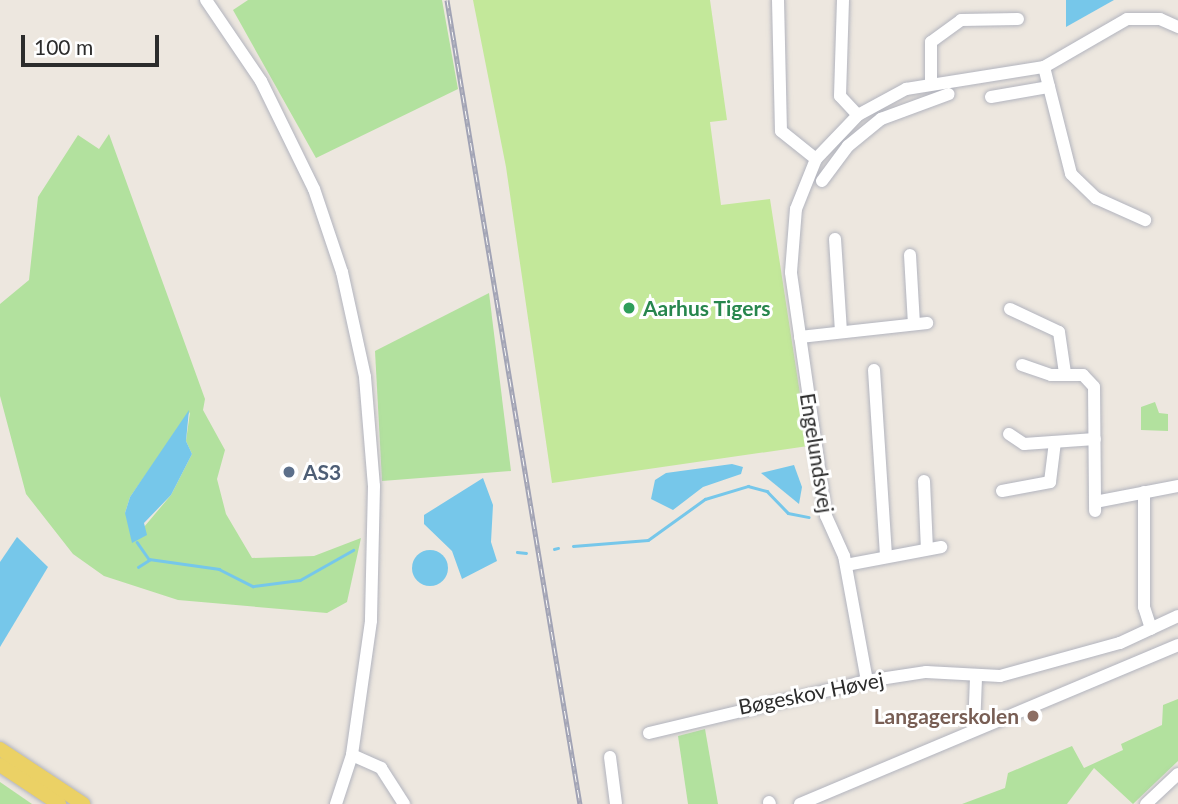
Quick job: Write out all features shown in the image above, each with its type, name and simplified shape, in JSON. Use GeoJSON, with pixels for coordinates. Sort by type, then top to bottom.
{"type":"FeatureCollection","features":[{"type":"Feature","properties":{"kind":"main road"},"geometry":{"type":"LineString","coordinates":[[0,749],[83,804]]}},
{"type":"Feature","properties":{"kind":"main road"},"geometry":{"type":"LineString","coordinates":[[0,765],[59,804]]}},
{"type":"Feature","properties":{"kind":"street"},"geometry":{"type":"LineString","coordinates":[[206,0],[288,131],[327,223],[356,325],[370,418],[375,555],[352,755],[336,804]]}},
{"type":"Feature","properties":{"kind":"street"},"geometry":{"type":"LineString","coordinates":[[778,0],[779,122],[785,138],[816,159]]}},
{"type":"Feature","properties":{"kind":"street"},"geometry":{"type":"LineString","coordinates":[[843,0],[840,96],[859,115]]}},
{"type":"Feature","properties":{"kind":"street","name":"Engelundsvej"},"geometry":{"type":"LineString","coordinates":[[867,681],[846,565],[826,516],[800,337],[791,236],[816,159],[859,115],[931,83],[1044,67],[1127,19],[1152,18],[1178,27]]}},
{"type":"Feature","properties":{"kind":"street"},"geometry":{"type":"LineString","coordinates":[[931,83],[931,42],[961,20],[1018,19]]}},
{"type":"Feature","properties":{"kind":"street"},"geometry":{"type":"LineString","coordinates":[[1044,67],[1066,164],[1080,187],[1145,220]]}},
{"type":"Feature","properties":{"kind":"street"},"geometry":{"type":"LineString","coordinates":[[991,97],[1049,87]]}},
{"type":"Feature","properties":{"kind":"street"},"geometry":{"type":"LineString","coordinates":[[822,181],[838,157],[887,115],[949,94]]}},
{"type":"Feature","properties":{"kind":"street"},"geometry":{"type":"LineString","coordinates":[[826,147],[838,157]]}},
{"type":"Feature","properties":{"kind":"street"},"geometry":{"type":"LineString","coordinates":[[835,239],[841,332]]}},
{"type":"Feature","properties":{"kind":"street"},"geometry":{"type":"LineString","coordinates":[[910,255],[914,324]]}},
{"type":"Feature","properties":{"kind":"street"},"geometry":{"type":"LineString","coordinates":[[1010,309],[1059,332],[1065,373]]}},
{"type":"Feature","properties":{"kind":"street"},"geometry":{"type":"LineString","coordinates":[[800,337],[928,323]]}},
{"type":"Feature","properties":{"kind":"street"},"geometry":{"type":"LineString","coordinates":[[1022,365],[1083,375],[1094,387],[1095,507],[1144,492],[1178,486]]}},
{"type":"Feature","properties":{"kind":"street"},"geometry":{"type":"LineString","coordinates":[[874,370],[886,557]]}},
{"type":"Feature","properties":{"kind":"street"},"geometry":{"type":"LineString","coordinates":[[1009,434],[1024,444],[1095,439]]}},
{"type":"Feature","properties":{"kind":"street"},"geometry":{"type":"LineString","coordinates":[[1002,491],[1050,482],[1055,442]]}},
{"type":"Feature","properties":{"kind":"street"},"geometry":{"type":"LineString","coordinates":[[924,481],[927,550]]}},
{"type":"Feature","properties":{"kind":"street"},"geometry":{"type":"LineString","coordinates":[[1144,492],[1144,607],[1152,629]]}},
{"type":"Feature","properties":{"kind":"street"},"geometry":{"type":"LineString","coordinates":[[846,565],[941,547]]}},
{"type":"Feature","properties":{"kind":"street","name":"Bøgeskov Høvej"},"geometry":{"type":"LineString","coordinates":[[649,733],[867,681],[926,672],[976,677],[1073,658],[1152,629],[1178,616]]}},
{"type":"Feature","properties":{"kind":"street"},"geometry":{"type":"LineString","coordinates":[[800,804],[1178,645]]}},
{"type":"Feature","properties":{"kind":"street"},"geometry":{"type":"LineString","coordinates":[[974,730],[976,677]]}},
{"type":"Feature","properties":{"kind":"street"},"geometry":{"type":"LineString","coordinates":[[352,755],[381,768],[404,804]]}},
{"type":"Feature","properties":{"kind":"street"},"geometry":{"type":"LineString","coordinates":[[610,757],[616,804]]}},
{"type":"Feature","properties":{"kind":"street"},"geometry":{"type":"LineString","coordinates":[[1146,804],[1178,774]]}},
{"type":"Feature","properties":{"kind":"green space"},"geometry":{"type":"Polygon","coordinates":[[[248,0],[442,0],[458,89],[316,158],[233,10],[248,0]]]}},
{"type":"Feature","properties":{"kind":"green space"},"geometry":{"type":"Polygon","coordinates":[[[473,0],[710,0],[727,120],[710,122],[721,205],[770,199],[808,446],[552,483],[506,167],[473,0]]]}},
{"type":"Feature","properties":{"kind":"green space"},"geometry":{"type":"Polygon","coordinates":[[[109,134],[205,399],[203,410],[225,450],[217,479],[226,514],[252,558],[314,556],[361,538],[347,602],[327,613],[178,600],[104,576],[73,554],[26,494],[0,396],[0,304],[29,280],[38,197],[78,135],[99,149],[109,134]],[[190,412],[130,497],[125,513],[144,527],[171,495],[192,454],[186,441],[190,412]]]}},
{"type":"Feature","properties":{"kind":"green space"},"geometry":{"type":"Polygon","coordinates":[[[489,293],[511,471],[382,481],[375,351],[489,293]]]}},
{"type":"Feature","properties":{"kind":"green space"},"geometry":{"type":"Polygon","coordinates":[[[1155,402],[1159,413],[1168,414],[1168,431],[1141,430],[1141,407],[1155,402]]]}},
{"type":"Feature","properties":{"kind":"green space"},"geometry":{"type":"Polygon","coordinates":[[[1178,699],[1178,761],[1133,804],[1094,768],[1067,804],[962,804],[1005,788],[1008,773],[1072,746],[1084,768],[1123,750],[1121,744],[1162,725],[1163,705],[1178,699]]]}},
{"type":"Feature","properties":{"kind":"green space"},"geometry":{"type":"Polygon","coordinates":[[[705,729],[718,804],[688,804],[678,736],[705,729]]]}},
{"type":"Feature","properties":{"kind":"green space"},"geometry":{"type":"Polygon","coordinates":[[[0,782],[32,804],[0,804],[0,782]]]}},
{"type":"Feature","properties":{"kind":"water"},"geometry":{"type":"Polygon","coordinates":[[[1066,0],[1114,0],[1066,27],[1066,0]]]}},
{"type":"Feature","properties":{"kind":"water"},"geometry":{"type":"Polygon","coordinates":[[[189,410],[186,441],[192,454],[171,495],[144,523],[147,535],[132,543],[125,513],[130,497],[189,410]]]}},
{"type":"Feature","properties":{"kind":"water"},"geometry":{"type":"Polygon","coordinates":[[[732,464],[743,467],[741,474],[703,487],[673,510],[651,499],[655,480],[666,473],[732,464]]]}},
{"type":"Feature","properties":{"kind":"water"},"geometry":{"type":"Polygon","coordinates":[[[794,465],[802,487],[799,504],[761,473],[794,465]]]}},
{"type":"Feature","properties":{"kind":"water"},"geometry":{"type":"Polygon","coordinates":[[[483,478],[493,505],[491,542],[497,561],[462,579],[452,551],[424,524],[424,515],[483,478]]]}},
{"type":"Feature","properties":{"kind":"water"},"geometry":{"type":"Polygon","coordinates":[[[17,537],[48,567],[0,647],[0,562],[17,537]]]}},
{"type":"Feature","properties":{"kind":"water"},"geometry":{"type":"Polygon","coordinates":[[[430,550],[443,555],[448,568],[443,581],[430,586],[417,581],[412,568],[417,555],[430,550]]]}},
{"type":"Feature","properties":{"kind":"waterway"},"geometry":{"type":"LineString","coordinates":[[573,546],[648,540],[705,499],[748,486],[767,491],[788,513],[809,517]]}},
{"type":"Feature","properties":{"kind":"waterway"},"geometry":{"type":"LineString","coordinates":[[137,542],[149,559],[219,569],[253,586],[300,580],[353,550]]}},
{"type":"Feature","properties":{"kind":"waterway"},"geometry":{"type":"LineString","coordinates":[[554,549],[558,548]]}},
{"type":"Feature","properties":{"kind":"waterway"},"geometry":{"type":"LineString","coordinates":[[517,552],[526,553]]}},
{"type":"Feature","properties":{"kind":"waterway"},"geometry":{"type":"LineString","coordinates":[[138,567],[149,560]]}},
{"type":"Feature","properties":{"kind":"railway"},"geometry":{"type":"LineString","coordinates":[[447,0],[580,804]]}},
{"type":"Feature","properties":{"kind":"place","name":"Aarhus Tigers"},"geometry":{"type":"Point","coordinates":[629,308]}},
{"type":"Feature","properties":{"kind":"place","name":"AS3"},"geometry":{"type":"Point","coordinates":[289,472]}},
{"type":"Feature","properties":{"kind":"place","name":"Langagerskolen"},"geometry":{"type":"Point","coordinates":[1033,716]}}]}
